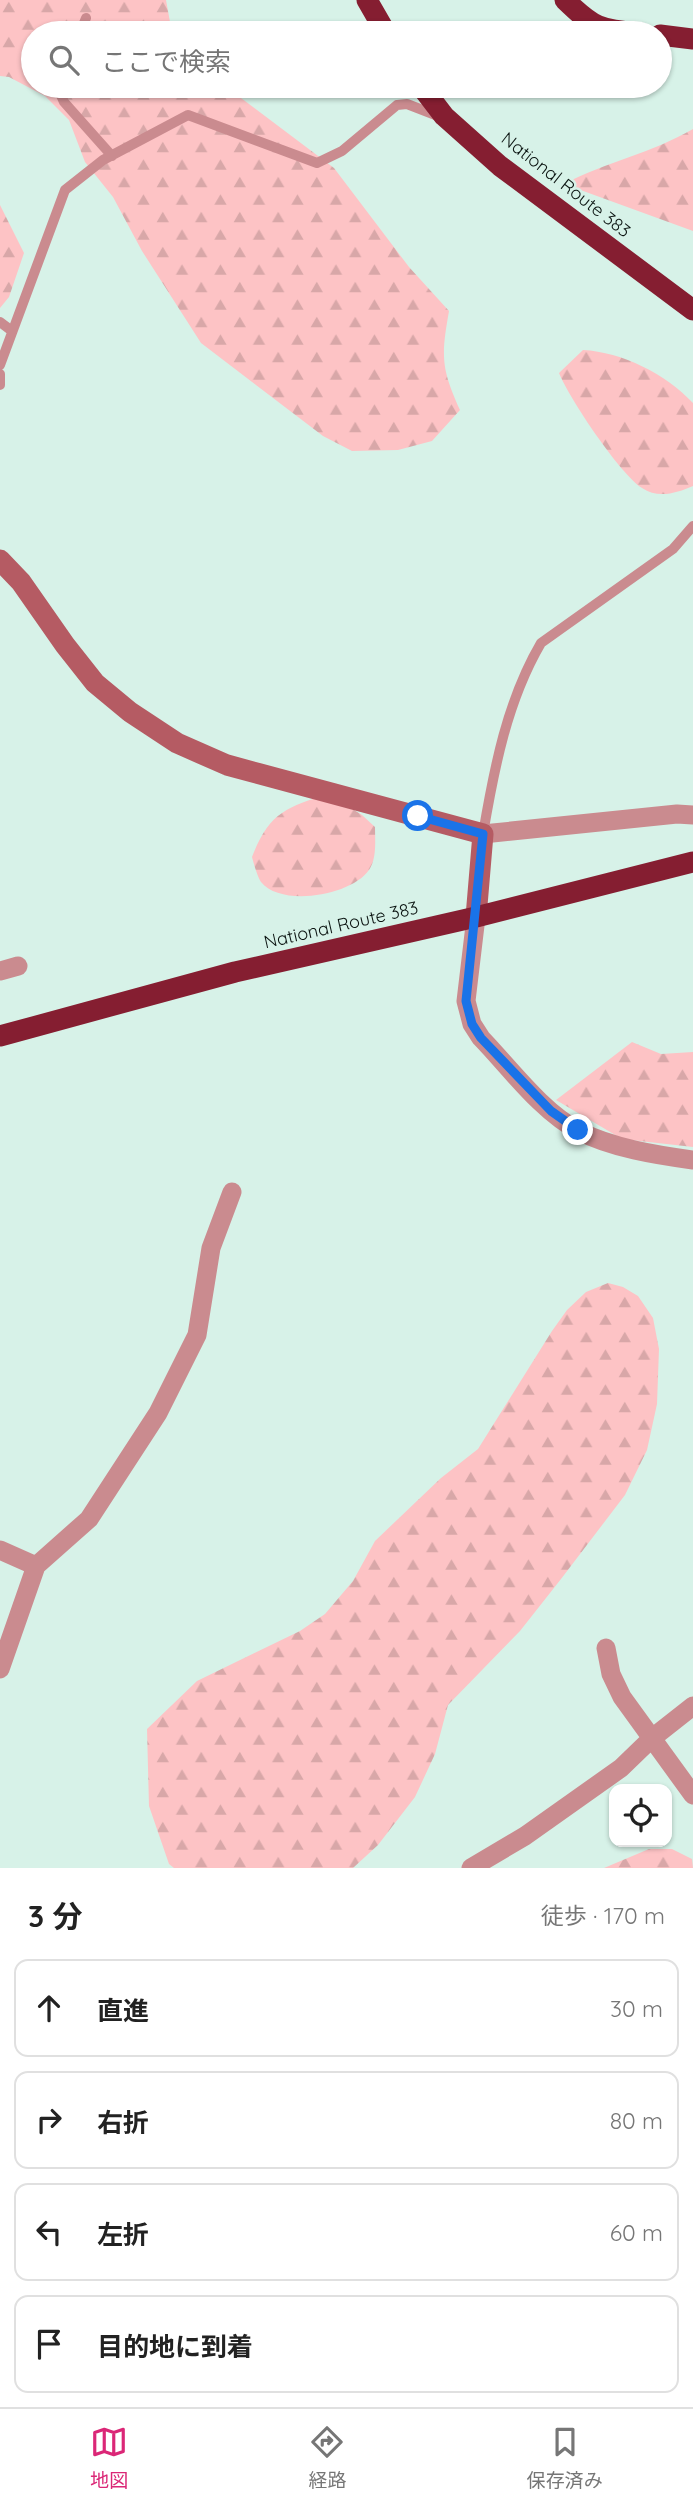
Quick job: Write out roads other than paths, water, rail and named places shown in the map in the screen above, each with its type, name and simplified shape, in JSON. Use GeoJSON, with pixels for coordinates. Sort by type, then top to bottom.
{"type":"FeatureCollection","features":[{"type":"Feature","properties":{"kind":"highway"},"geometry":{"type":"LineString","coordinates":[[367,0],[379,21]]}},
{"type":"Feature","properties":{"kind":"highway"},"geometry":{"type":"LineString","coordinates":[[565,0],[586,21]]}},
{"type":"Feature","properties":{"kind":"highway"},"geometry":{"type":"LineString","coordinates":[[672,36],[693,39]]}},
{"type":"Feature","properties":{"kind":"highway","name":"National Route 383"},"geometry":{"type":"LineString","coordinates":[[431,98],[449,120],[500,166],[693,310]]}},
{"type":"Feature","properties":{"kind":"highway","name":"National Route 383"},"geometry":{"type":"LineString","coordinates":[[0,1036],[235,972],[476,917],[693,862]]}},
{"type":"Feature","properties":{"kind":"street"},"geometry":{"type":"LineString","coordinates":[[0,560],[21,582],[95,683],[130,712],[177,743],[227,765],[483,834],[685,815],[693,802]]}},
{"type":"Feature","properties":{"kind":"street"},"geometry":{"type":"LineString","coordinates":[[483,834],[466,1001],[472,1024],[481,1038],[551,1111],[578,1130],[611,1143],[693,1160]]}},
{"type":"Feature","properties":{"kind":"street"},"geometry":{"type":"LineString","coordinates":[[0,1669],[36,1566],[89,1519],[158,1413],[197,1335],[211,1248],[232,1192]]}},
{"type":"Feature","properties":{"kind":"street"},"geometry":{"type":"LineString","coordinates":[[0,1550],[36,1566]]}},
{"type":"Feature","properties":{"kind":"street"},"geometry":{"type":"LineString","coordinates":[[606,1648],[611,1674],[622,1697],[693,1795]]}},
{"type":"Feature","properties":{"kind":"street"},"geometry":{"type":"LineString","coordinates":[[471,1868],[525,1836],[610,1775],[693,1706]]}},
{"type":"Feature","properties":{"kind":"lane"},"geometry":{"type":"LineString","coordinates":[[62,98],[112,156]]}},
{"type":"Feature","properties":{"kind":"lane"},"geometry":{"type":"LineString","coordinates":[[0,365],[65,190],[112,156],[188,115],[317,163],[342,151],[397,105],[407,104],[449,120]]}},
{"type":"Feature","properties":{"kind":"lane"},"geometry":{"type":"LineString","coordinates":[[0,322],[12,331]]}},
{"type":"Feature","properties":{"kind":"lane"},"geometry":{"type":"LineString","coordinates":[[0,374],[0,385]]}},
{"type":"Feature","properties":{"kind":"lane"},"geometry":{"type":"LineString","coordinates":[[483,834],[495,766],[513,705],[541,643],[673,549],[693,526]]}}]}
